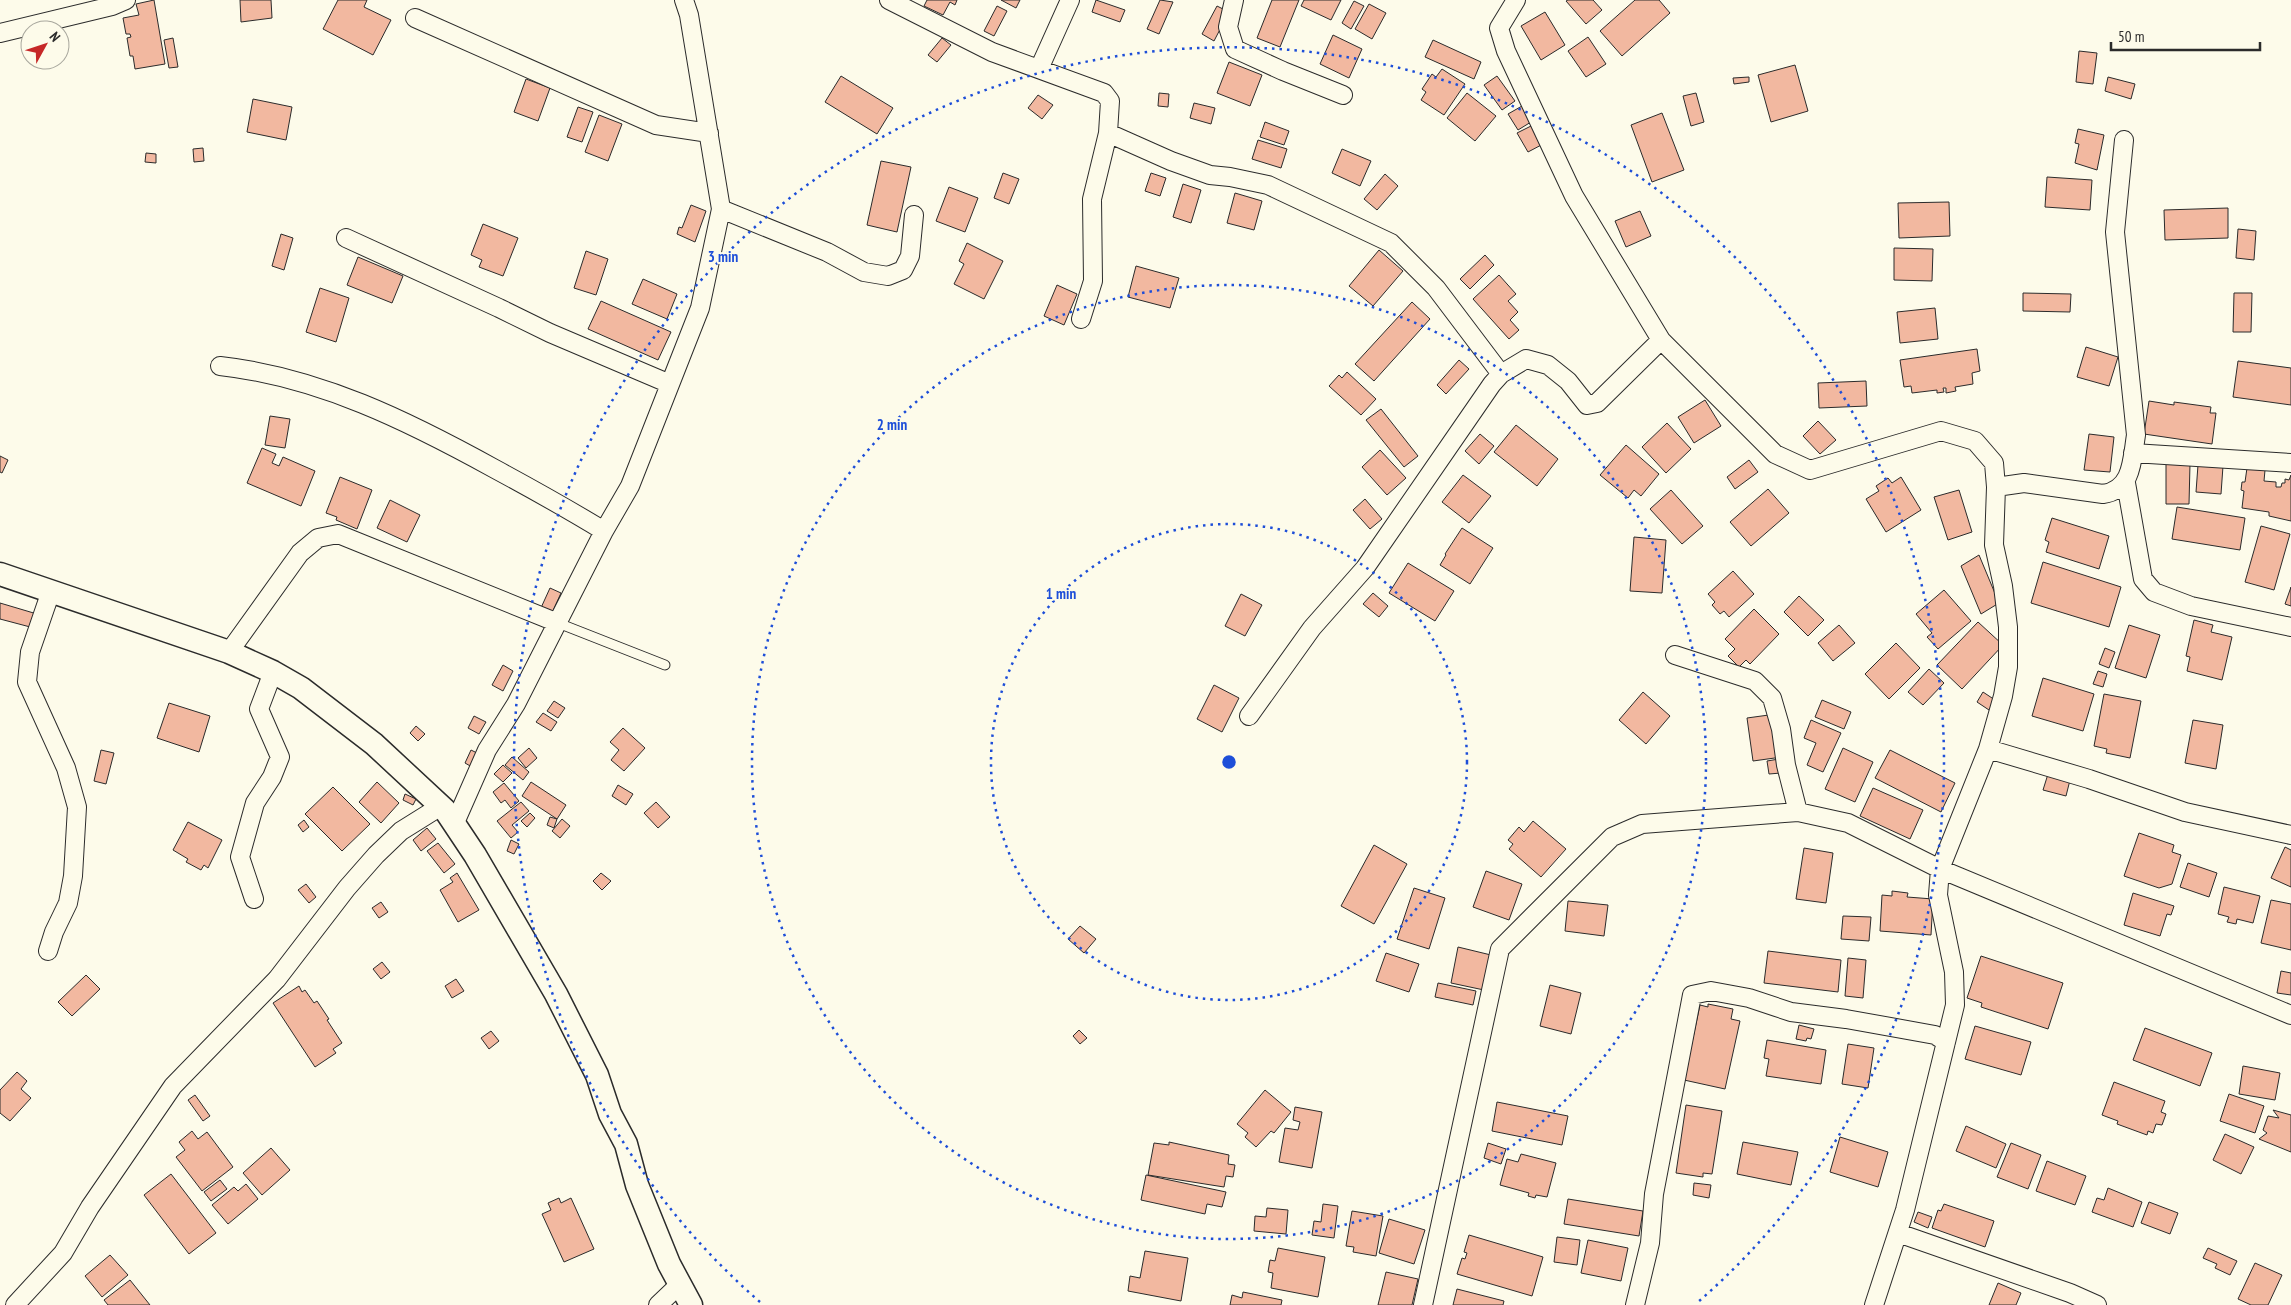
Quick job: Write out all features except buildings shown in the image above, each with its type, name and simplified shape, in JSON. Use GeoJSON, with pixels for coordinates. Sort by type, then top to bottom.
{"type":"FeatureCollection","features":[{"type":"Feature","properties":{"kind":"street"},"geometry":{"type":"LineString","coordinates":[[0,33],[112,6],[126,0]]}},
{"type":"Feature","properties":{"kind":"street"},"geometry":{"type":"LineString","coordinates":[[454,825],[487,750],[516,704],[604,531],[630,486],[700,308],[721,209],[689,15],[684,0]]}},
{"type":"Feature","properties":{"kind":"street"},"geometry":{"type":"LineString","coordinates":[[889,0],[992,52],[1104,93],[1110,102],[1108,133],[1092,199],[1093,281],[1081,319]]}},
{"type":"Feature","properties":{"kind":"street"},"geometry":{"type":"LineString","coordinates":[[1039,69],[1070,0]]}},
{"type":"Feature","properties":{"kind":"street"},"geometry":{"type":"LineString","coordinates":[[1234,0],[1228,27],[1236,48],[1283,71],[1343,95]]}},
{"type":"Feature","properties":{"kind":"street"},"geometry":{"type":"LineString","coordinates":[[1516,0],[1499,28],[1506,51],[1574,196],[1661,340],[1775,454],[1810,470],[1941,431],[1976,441],[1994,463],[1996,487],[1994,545],[2008,627],[2008,667],[2004,696],[1988,749],[1940,869],[1938,895],[1954,972],[1955,1005],[1898,1233],[1874,1305]]}},
{"type":"Feature","properties":{"kind":"street"},"geometry":{"type":"LineString","coordinates":[[415,18],[656,125],[709,133]]}},
{"type":"Feature","properties":{"kind":"street"},"geometry":{"type":"LineString","coordinates":[[1108,133],[1170,161],[1210,175],[1268,185],[1391,243],[1436,288],[1501,374]]}},
{"type":"Feature","properties":{"kind":"street"},"geometry":{"type":"LineString","coordinates":[[2124,140],[2114,232],[2136,435],[2126,483],[2143,579],[2154,592],[2191,606],[2291,627]]}},
{"type":"Feature","properties":{"kind":"street"},"geometry":{"type":"LineString","coordinates":[[721,209],[827,252],[864,272],[888,276],[903,270],[910,256],[914,215]]}},
{"type":"Feature","properties":{"kind":"street"},"geometry":{"type":"LineString","coordinates":[[346,238],[499,308],[550,334],[670,384]]}},
{"type":"Feature","properties":{"kind":"street"},"geometry":{"type":"LineString","coordinates":[[1249,716],[1312,628],[1366,568],[1424,481],[1501,374],[1526,359],[1548,365],[1568,382],[1588,405],[1597,403],[1661,340]]}},
{"type":"Feature","properties":{"kind":"street"},"geometry":{"type":"LineString","coordinates":[[220,366],[249,369],[296,379],[360,402],[422,430],[566,508],[604,531]]}},
{"type":"Feature","properties":{"kind":"street"},"geometry":{"type":"LineString","coordinates":[[2133,453],[2291,463]]}},
{"type":"Feature","properties":{"kind":"street"},"geometry":{"type":"LineString","coordinates":[[1996,487],[2024,483],[2103,494],[2114,492],[2126,483]]}},
{"type":"Feature","properties":{"kind":"street"},"geometry":{"type":"LineString","coordinates":[[229,652],[300,553],[318,538],[338,534],[558,623]]}},
{"type":"Feature","properties":{"kind":"street"},"geometry":{"type":"LineString","coordinates":[[0,574],[229,652],[273,672],[301,688],[374,744],[441,806],[475,855],[556,994],[597,1075],[610,1114],[626,1144],[638,1185],[669,1264],[691,1305]]}},
{"type":"Feature","properties":{"kind":"street"},"geometry":{"type":"LineString","coordinates":[[48,951],[54,932],[68,903],[73,876],[77,807],[66,768],[27,682],[30,652],[51,591]]}},
{"type":"Feature","properties":{"kind":"street"},"geometry":{"type":"LineString","coordinates":[[1675,655],[1755,681],[1772,698],[1781,729],[1786,765],[1798,812]]}},
{"type":"Feature","properties":{"kind":"street"},"geometry":{"type":"LineString","coordinates":[[254,899],[240,857],[255,803],[272,777],[280,757],[259,709],[273,672]]}},
{"type":"Feature","properties":{"kind":"street"},"geometry":{"type":"LineString","coordinates":[[1988,749],[2185,812],[2291,836]]}},
{"type":"Feature","properties":{"kind":"street"},"geometry":{"type":"LineString","coordinates":[[15,1305],[63,1253],[90,1207],[173,1086],[277,979],[347,888],[376,855],[400,831],[441,806]]}},
{"type":"Feature","properties":{"kind":"street"},"geometry":{"type":"LineString","coordinates":[[1423,1305],[1500,949],[1612,837],[1642,824],[1798,812],[1848,823],[1940,869],[2291,1015]]}},
{"type":"Feature","properties":{"kind":"street"},"geometry":{"type":"LineString","coordinates":[[1635,1305],[1650,1243],[1654,1194],[1692,995],[1711,990],[1749,998],[1791,1012],[1846,1019],[1918,1032],[1935,1036],[1946,1042]]}},
{"type":"Feature","properties":{"kind":"street"},"geometry":{"type":"LineString","coordinates":[[1898,1233],[2070,1293],[2097,1305]]}},
{"type":"Feature","properties":{"kind":"street"},"geometry":{"type":"LineString","coordinates":[[658,1305],[679,1285]]}},
{"type":"Feature","properties":{"kind":"lane"},"geometry":{"type":"LineString","coordinates":[[558,623],[665,665]]}}]}
